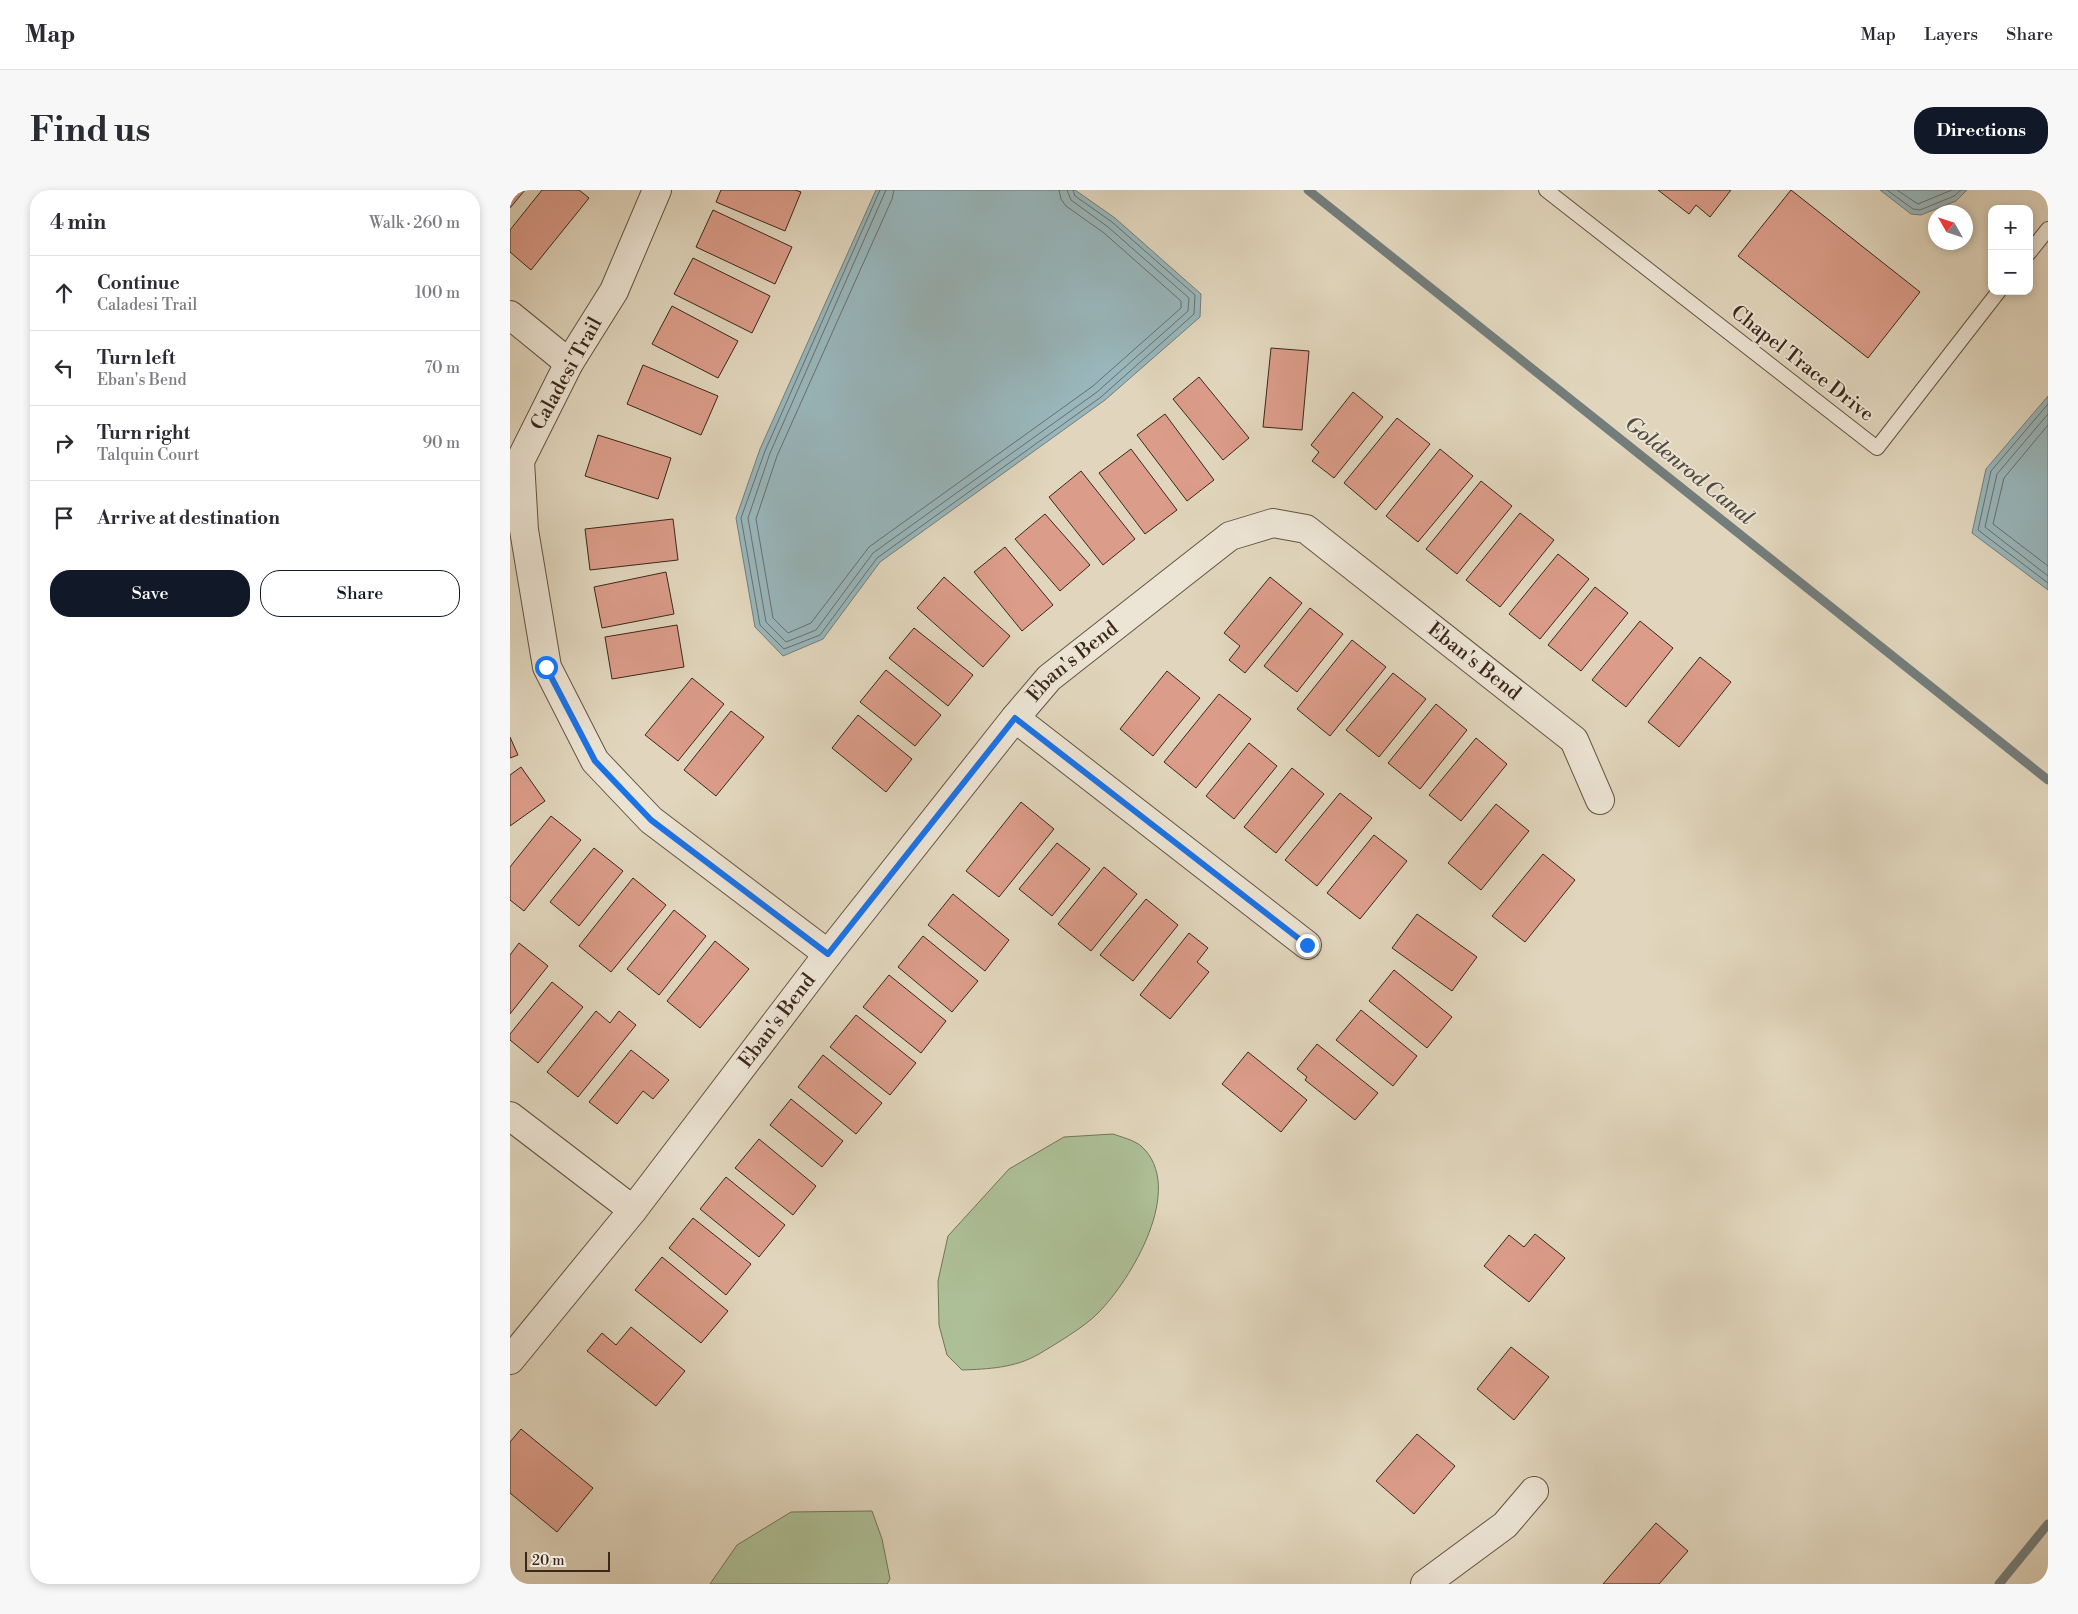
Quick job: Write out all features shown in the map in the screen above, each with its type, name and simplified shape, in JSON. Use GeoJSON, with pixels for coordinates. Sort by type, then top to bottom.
{"type":"FeatureCollection","features":[{"type":"Feature","properties":{"kind":"street","name":"Caladesi Trail"},"geometry":{"type":"LineString","coordinates":[[658,190],[614,291],[569,363],[520,461],[524,530],[546,667],[595,761],[651,820],[828,954]]}},
{"type":"Feature","properties":{"kind":"street"},"geometry":{"type":"LineString","coordinates":[[510,315],[569,363]]}},
{"type":"Feature","properties":{"kind":"street","name":"Eban's Bend"},"geometry":{"type":"LineString","coordinates":[[510,1360],[633,1210],[828,954],[1015,718],[1049,678],[1230,536],[1273,523],[1306,528],[1574,740],[1600,800]]}},
{"type":"Feature","properties":{"kind":"street"},"geometry":{"type":"LineString","coordinates":[[1015,718],[1307,945]]}},
{"type":"Feature","properties":{"kind":"street"},"geometry":{"type":"LineString","coordinates":[[510,1116],[633,1210]]}},
{"type":"Feature","properties":{"kind":"street"},"geometry":{"type":"LineString","coordinates":[[1425,1584],[1505,1525],[1534,1491]]}},
{"type":"Feature","properties":{"kind":"lane","name":"Chapel Trace Drive"},"geometry":{"type":"LineString","coordinates":[[1546,190],[1876,448],[1996,295]]}},
{"type":"Feature","properties":{"kind":"lane"},"geometry":{"type":"LineString","coordinates":[[2031,250],[2048,229]]}},
{"type":"Feature","properties":{"kind":"green space"},"geometry":{"type":"Polygon","coordinates":[[[1113,1134],[1131,1140],[1141,1146],[1154,1164],[1158,1185],[1156,1208],[1149,1232],[1125,1279],[1093,1318],[1039,1354],[1011,1365],[962,1370],[947,1355],[939,1325],[938,1281],[948,1236],[1009,1169],[1064,1137],[1113,1134]]]}},
{"type":"Feature","properties":{"kind":"green space"},"geometry":{"type":"Polygon","coordinates":[[[872,1511],[882,1539],[890,1579],[887,1584],[710,1584],[737,1545],[791,1512],[872,1511]]]}},
{"type":"Feature","properties":{"kind":"water"},"geometry":{"type":"Polygon","coordinates":[[[876,190],[1075,190],[1115,218],[1201,294],[1200,317],[1105,400],[880,562],[823,639],[783,656],[755,627],[736,518],[760,449],[876,190]]]}},
{"type":"Feature","properties":{"kind":"water"},"geometry":{"type":"Polygon","coordinates":[[[1880,190],[1967,190],[1956,201],[1946,205],[1928,205],[1928,212],[1921,215],[1911,214],[1880,190]]]}},
{"type":"Feature","properties":{"kind":"water"},"geometry":{"type":"Polygon","coordinates":[[[2048,396],[2048,590],[1972,533],[1986,469],[2048,396]]]}},
{"type":"Feature","properties":{"kind":"building"},"geometry":{"type":"Polygon","coordinates":[[[510,190],[525,190],[510,208],[510,190]]]}},
{"type":"Feature","properties":{"kind":"building"},"geometry":{"type":"Polygon","coordinates":[[[542,190],[579,190],[589,198],[531,270],[510,252],[510,230],[542,190]]]}},
{"type":"Feature","properties":{"kind":"building"},"geometry":{"type":"Polygon","coordinates":[[[721,190],[795,190],[801,192],[785,231],[716,202],[721,190]]]}},
{"type":"Feature","properties":{"kind":"building"},"geometry":{"type":"Polygon","coordinates":[[[1658,190],[1731,190],[1710,217],[1696,205],[1689,214],[1658,190]]]}},
{"type":"Feature","properties":{"kind":"building"},"geometry":{"type":"Polygon","coordinates":[[[1791,190],[1920,292],[1868,358],[1738,256],[1791,190]]]}},
{"type":"Feature","properties":{"kind":"building"},"geometry":{"type":"Polygon","coordinates":[[[713,210],[792,247],[775,284],[696,247],[713,210]]]}},
{"type":"Feature","properties":{"kind":"building"},"geometry":{"type":"Polygon","coordinates":[[[693,258],[770,296],[752,333],[674,294],[693,258]]]}},
{"type":"Feature","properties":{"kind":"building"},"geometry":{"type":"Polygon","coordinates":[[[672,306],[738,341],[718,378],[652,344],[672,306]]]}},
{"type":"Feature","properties":{"kind":"building"},"geometry":{"type":"Polygon","coordinates":[[[1271,348],[1309,351],[1302,430],[1263,427],[1271,348]]]}},
{"type":"Feature","properties":{"kind":"building"},"geometry":{"type":"Polygon","coordinates":[[[643,365],[718,396],[701,435],[627,404],[643,365]]]}},
{"type":"Feature","properties":{"kind":"building"},"geometry":{"type":"Polygon","coordinates":[[[1199,377],[1249,438],[1223,460],[1173,399],[1199,377]]]}},
{"type":"Feature","properties":{"kind":"building"},"geometry":{"type":"Polygon","coordinates":[[[1353,392],[1383,417],[1334,478],[1312,461],[1319,452],[1311,445],[1353,392]]]}},
{"type":"Feature","properties":{"kind":"building"},"geometry":{"type":"Polygon","coordinates":[[[1165,414],[1214,480],[1187,501],[1137,435],[1165,414]]]}},
{"type":"Feature","properties":{"kind":"building"},"geometry":{"type":"Polygon","coordinates":[[[1397,418],[1430,444],[1376,510],[1344,483],[1397,418]]]}},
{"type":"Feature","properties":{"kind":"building"},"geometry":{"type":"Polygon","coordinates":[[[598,435],[671,458],[658,499],[585,476],[598,435]]]}},
{"type":"Feature","properties":{"kind":"building"},"geometry":{"type":"Polygon","coordinates":[[[1131,449],[1177,510],[1145,534],[1099,473],[1131,449]]]}},
{"type":"Feature","properties":{"kind":"building"},"geometry":{"type":"Polygon","coordinates":[[[1440,449],[1473,476],[1418,542],[1386,516],[1440,449]]]}},
{"type":"Feature","properties":{"kind":"building"},"geometry":{"type":"Polygon","coordinates":[[[1081,471],[1135,539],[1103,565],[1049,497],[1081,471]]]}},
{"type":"Feature","properties":{"kind":"building"},"geometry":{"type":"Polygon","coordinates":[[[1481,481],[1512,506],[1457,574],[1426,549],[1481,481]]]}},
{"type":"Feature","properties":{"kind":"building"},"geometry":{"type":"Polygon","coordinates":[[[1520,513],[1554,540],[1500,607],[1466,580],[1520,513]]]}},
{"type":"Feature","properties":{"kind":"building"},"geometry":{"type":"Polygon","coordinates":[[[1045,514],[1090,565],[1060,591],[1015,539],[1045,514]]]}},
{"type":"Feature","properties":{"kind":"building"},"geometry":{"type":"Polygon","coordinates":[[[673,519],[678,560],[590,570],[585,529],[673,519]]]}},
{"type":"Feature","properties":{"kind":"building"},"geometry":{"type":"Polygon","coordinates":[[[1005,547],[1053,605],[1022,631],[974,572],[1005,547]]]}},
{"type":"Feature","properties":{"kind":"building"},"geometry":{"type":"Polygon","coordinates":[[[1558,554],[1589,579],[1540,639],[1509,614],[1558,554]]]}},
{"type":"Feature","properties":{"kind":"building"},"geometry":{"type":"Polygon","coordinates":[[[666,572],[674,614],[602,628],[594,587],[666,572]]]}},
{"type":"Feature","properties":{"kind":"building"},"geometry":{"type":"Polygon","coordinates":[[[944,577],[1010,636],[983,667],[917,608],[944,577]]]}},
{"type":"Feature","properties":{"kind":"building"},"geometry":{"type":"Polygon","coordinates":[[[1270,577],[1302,603],[1245,673],[1229,660],[1240,646],[1224,633],[1270,577]]]}},
{"type":"Feature","properties":{"kind":"building"},"geometry":{"type":"Polygon","coordinates":[[[1595,587],[1628,613],[1581,671],[1548,645],[1595,587]]]}},
{"type":"Feature","properties":{"kind":"building"},"geometry":{"type":"Polygon","coordinates":[[[1310,608],[1343,634],[1297,692],[1264,666],[1310,608]]]}},
{"type":"Feature","properties":{"kind":"building"},"geometry":{"type":"Polygon","coordinates":[[[1640,621],[1673,648],[1626,707],[1592,680],[1640,621]]]}},
{"type":"Feature","properties":{"kind":"building"},"geometry":{"type":"Polygon","coordinates":[[[677,625],[684,667],[612,679],[605,637],[677,625]]]}},
{"type":"Feature","properties":{"kind":"building"},"geometry":{"type":"Polygon","coordinates":[[[914,628],[973,675],[948,706],[889,658],[914,628]]]}},
{"type":"Feature","properties":{"kind":"building"},"geometry":{"type":"Polygon","coordinates":[[[1352,640],[1386,667],[1330,736],[1297,709],[1352,640]]]}},
{"type":"Feature","properties":{"kind":"building"},"geometry":{"type":"Polygon","coordinates":[[[1700,657],[1731,682],[1679,747],[1648,722],[1700,657]]]}},
{"type":"Feature","properties":{"kind":"building"},"geometry":{"type":"Polygon","coordinates":[[[886,670],[941,715],[915,746],[860,702],[886,670]]]}},
{"type":"Feature","properties":{"kind":"building"},"geometry":{"type":"Polygon","coordinates":[[[1167,671],[1200,698],[1153,756],[1120,729],[1167,671]]]}},
{"type":"Feature","properties":{"kind":"building"},"geometry":{"type":"Polygon","coordinates":[[[1393,673],[1426,699],[1379,757],[1346,730],[1393,673]]]}},
{"type":"Feature","properties":{"kind":"building"},"geometry":{"type":"Polygon","coordinates":[[[692,678],[724,704],[678,761],[645,735],[692,678]]]}},
{"type":"Feature","properties":{"kind":"building"},"geometry":{"type":"Polygon","coordinates":[[[1219,694],[1251,719],[1196,788],[1164,762],[1219,694]]]}},
{"type":"Feature","properties":{"kind":"building"},"geometry":{"type":"Polygon","coordinates":[[[1436,704],[1467,730],[1420,789],[1388,763],[1436,704]]]}},
{"type":"Feature","properties":{"kind":"building"},"geometry":{"type":"Polygon","coordinates":[[[731,711],[764,737],[716,796],[684,770],[731,711]]]}},
{"type":"Feature","properties":{"kind":"building"},"geometry":{"type":"Polygon","coordinates":[[[858,715],[912,759],[886,792],[832,748],[858,715]]]}},
{"type":"Feature","properties":{"kind":"building"},"geometry":{"type":"Polygon","coordinates":[[[510,737],[518,755],[510,758],[510,737]]]}},
{"type":"Feature","properties":{"kind":"building"},"geometry":{"type":"Polygon","coordinates":[[[1476,738],[1507,764],[1461,821],[1429,795],[1476,738]]]}},
{"type":"Feature","properties":{"kind":"building"},"geometry":{"type":"Polygon","coordinates":[[[1249,743],[1277,766],[1234,819],[1206,796],[1249,743]]]}},
{"type":"Feature","properties":{"kind":"building"},"geometry":{"type":"Polygon","coordinates":[[[521,767],[545,801],[510,826],[510,775],[521,767]]]}},
{"type":"Feature","properties":{"kind":"building"},"geometry":{"type":"Polygon","coordinates":[[[1292,768],[1324,794],[1276,853],[1244,827],[1292,768]]]}},
{"type":"Feature","properties":{"kind":"building"},"geometry":{"type":"Polygon","coordinates":[[[1340,793],[1372,818],[1317,886],[1285,860],[1340,793]]]}},
{"type":"Feature","properties":{"kind":"building"},"geometry":{"type":"Polygon","coordinates":[[[1021,802],[1054,829],[999,897],[966,871],[1021,802]]]}},
{"type":"Feature","properties":{"kind":"building"},"geometry":{"type":"Polygon","coordinates":[[[1496,804],[1529,831],[1481,890],[1448,863],[1496,804]]]}},
{"type":"Feature","properties":{"kind":"building"},"geometry":{"type":"Polygon","coordinates":[[[551,816],[581,840],[524,911],[510,900],[510,867],[551,816]]]}},
{"type":"Feature","properties":{"kind":"building"},"geometry":{"type":"Polygon","coordinates":[[[1374,835],[1407,861],[1360,919],[1327,893],[1374,835]]]}},
{"type":"Feature","properties":{"kind":"building"},"geometry":{"type":"Polygon","coordinates":[[[1057,843],[1090,869],[1052,916],[1019,889],[1057,843]]]}},
{"type":"Feature","properties":{"kind":"building"},"geometry":{"type":"Polygon","coordinates":[[[594,848],[623,871],[579,926],[550,902],[594,848]]]}},
{"type":"Feature","properties":{"kind":"building"},"geometry":{"type":"Polygon","coordinates":[[[1543,854],[1575,880],[1525,942],[1492,916],[1543,854]]]}},
{"type":"Feature","properties":{"kind":"building"},"geometry":{"type":"Polygon","coordinates":[[[1104,867],[1137,894],[1091,951],[1058,924],[1104,867]]]}},
{"type":"Feature","properties":{"kind":"building"},"geometry":{"type":"Polygon","coordinates":[[[633,878],[666,905],[611,972],[579,946],[633,878]]]}},
{"type":"Feature","properties":{"kind":"building"},"geometry":{"type":"Polygon","coordinates":[[[953,894],[1009,940],[985,971],[928,925],[953,894]]]}},
{"type":"Feature","properties":{"kind":"building"},"geometry":{"type":"Polygon","coordinates":[[[1146,899],[1178,925],[1133,981],[1100,955],[1146,899]]]}},
{"type":"Feature","properties":{"kind":"building"},"geometry":{"type":"Polygon","coordinates":[[[674,910],[706,936],[659,995],[627,969],[674,910]]]}},
{"type":"Feature","properties":{"kind":"building"},"geometry":{"type":"Polygon","coordinates":[[[1417,914],[1477,957],[1452,991],[1392,948],[1417,914]]]}},
{"type":"Feature","properties":{"kind":"building"},"geometry":{"type":"Polygon","coordinates":[[[1189,933],[1208,948],[1197,962],[1209,972],[1170,1019],[1140,995],[1189,933]]]}},
{"type":"Feature","properties":{"kind":"building"},"geometry":{"type":"Polygon","coordinates":[[[923,936],[978,981],[952,1012],[898,967],[923,936]]]}},
{"type":"Feature","properties":{"kind":"building"},"geometry":{"type":"Polygon","coordinates":[[[715,941],[749,969],[700,1028],[667,1001],[715,941]]]}},
{"type":"Feature","properties":{"kind":"building"},"geometry":{"type":"Polygon","coordinates":[[[519,943],[548,966],[510,1014],[510,955],[519,943]]]}},
{"type":"Feature","properties":{"kind":"building"},"geometry":{"type":"Polygon","coordinates":[[[1394,970],[1452,1017],[1427,1048],[1369,1001],[1394,970]]]}},
{"type":"Feature","properties":{"kind":"building"},"geometry":{"type":"Polygon","coordinates":[[[889,975],[946,1021],[921,1053],[863,1007],[889,975]]]}},
{"type":"Feature","properties":{"kind":"building"},"geometry":{"type":"Polygon","coordinates":[[[552,982],[583,1007],[538,1063],[510,1040],[510,1034],[552,982]]]}},
{"type":"Feature","properties":{"kind":"building"},"geometry":{"type":"Polygon","coordinates":[[[1361,1010],[1417,1056],[1393,1086],[1336,1040],[1361,1010]]]}},
{"type":"Feature","properties":{"kind":"building"},"geometry":{"type":"Polygon","coordinates":[[[596,1011],[610,1023],[619,1011],[636,1025],[578,1097],[547,1072],[596,1011]]]}},
{"type":"Feature","properties":{"kind":"building"},"geometry":{"type":"Polygon","coordinates":[[[856,1015],[916,1063],[890,1095],[830,1047],[856,1015]]]}},
{"type":"Feature","properties":{"kind":"building"},"geometry":{"type":"Polygon","coordinates":[[[1317,1044],[1378,1093],[1355,1120],[1305,1080],[1307,1077],[1297,1069],[1317,1044]]]}},
{"type":"Feature","properties":{"kind":"building"},"geometry":{"type":"Polygon","coordinates":[[[631,1050],[669,1080],[653,1099],[643,1091],[617,1124],[589,1102],[631,1050]]]}},
{"type":"Feature","properties":{"kind":"building"},"geometry":{"type":"Polygon","coordinates":[[[1248,1052],[1307,1100],[1281,1132],[1222,1084],[1248,1052]]]}},
{"type":"Feature","properties":{"kind":"building"},"geometry":{"type":"Polygon","coordinates":[[[823,1055],[882,1103],[856,1134],[798,1087],[823,1055]]]}},
{"type":"Feature","properties":{"kind":"building"},"geometry":{"type":"Polygon","coordinates":[[[791,1099],[843,1141],[822,1167],[770,1125],[791,1099]]]}},
{"type":"Feature","properties":{"kind":"building"},"geometry":{"type":"Polygon","coordinates":[[[759,1139],[816,1186],[793,1215],[735,1168],[759,1139]]]}},
{"type":"Feature","properties":{"kind":"building"},"geometry":{"type":"Polygon","coordinates":[[[726,1177],[785,1225],[759,1257],[700,1209],[726,1177]]]}},
{"type":"Feature","properties":{"kind":"building"},"geometry":{"type":"Polygon","coordinates":[[[693,1218],[751,1264],[726,1295],[669,1248],[693,1218]]]}},
{"type":"Feature","properties":{"kind":"building"},"geometry":{"type":"Polygon","coordinates":[[[1535,1234],[1565,1258],[1529,1302],[1484,1266],[1509,1235],[1524,1247],[1535,1234]]]}},
{"type":"Feature","properties":{"kind":"building"},"geometry":{"type":"Polygon","coordinates":[[[662,1257],[728,1311],[701,1343],[635,1290],[662,1257]]]}},
{"type":"Feature","properties":{"kind":"building"},"geometry":{"type":"Polygon","coordinates":[[[631,1327],[685,1371],[656,1406],[587,1351],[602,1333],[616,1345],[631,1327]]]}},
{"type":"Feature","properties":{"kind":"building"},"geometry":{"type":"Polygon","coordinates":[[[1511,1347],[1549,1377],[1514,1420],[1477,1389],[1511,1347]]]}},
{"type":"Feature","properties":{"kind":"building"},"geometry":{"type":"Polygon","coordinates":[[[521,1429],[593,1488],[557,1532],[510,1493],[510,1442],[521,1429]]]}},
{"type":"Feature","properties":{"kind":"building"},"geometry":{"type":"Polygon","coordinates":[[[1417,1434],[1455,1466],[1414,1514],[1376,1481],[1417,1434]]]}},
{"type":"Feature","properties":{"kind":"building"},"geometry":{"type":"Polygon","coordinates":[[[1656,1523],[1688,1551],[1659,1584],[1603,1584],[1656,1523]]]}},
{"type":"Feature","properties":{"kind":"waterway","name":"Goldenrod Canal"},"geometry":{"type":"LineString","coordinates":[[1308,190],[2048,780]]}},
{"type":"Feature","properties":{"kind":"waterway","name":"Goldenrod Canal"},"geometry":{"type":"LineString","coordinates":[[1999,1584],[2048,1524]]}},
{"type":"Feature","properties":{"kind":"route"},"geometry":{"type":"LineString","coordinates":[[546,667],[595,761],[651,820],[828,954],[1015,718],[1307,945]]}}]}
